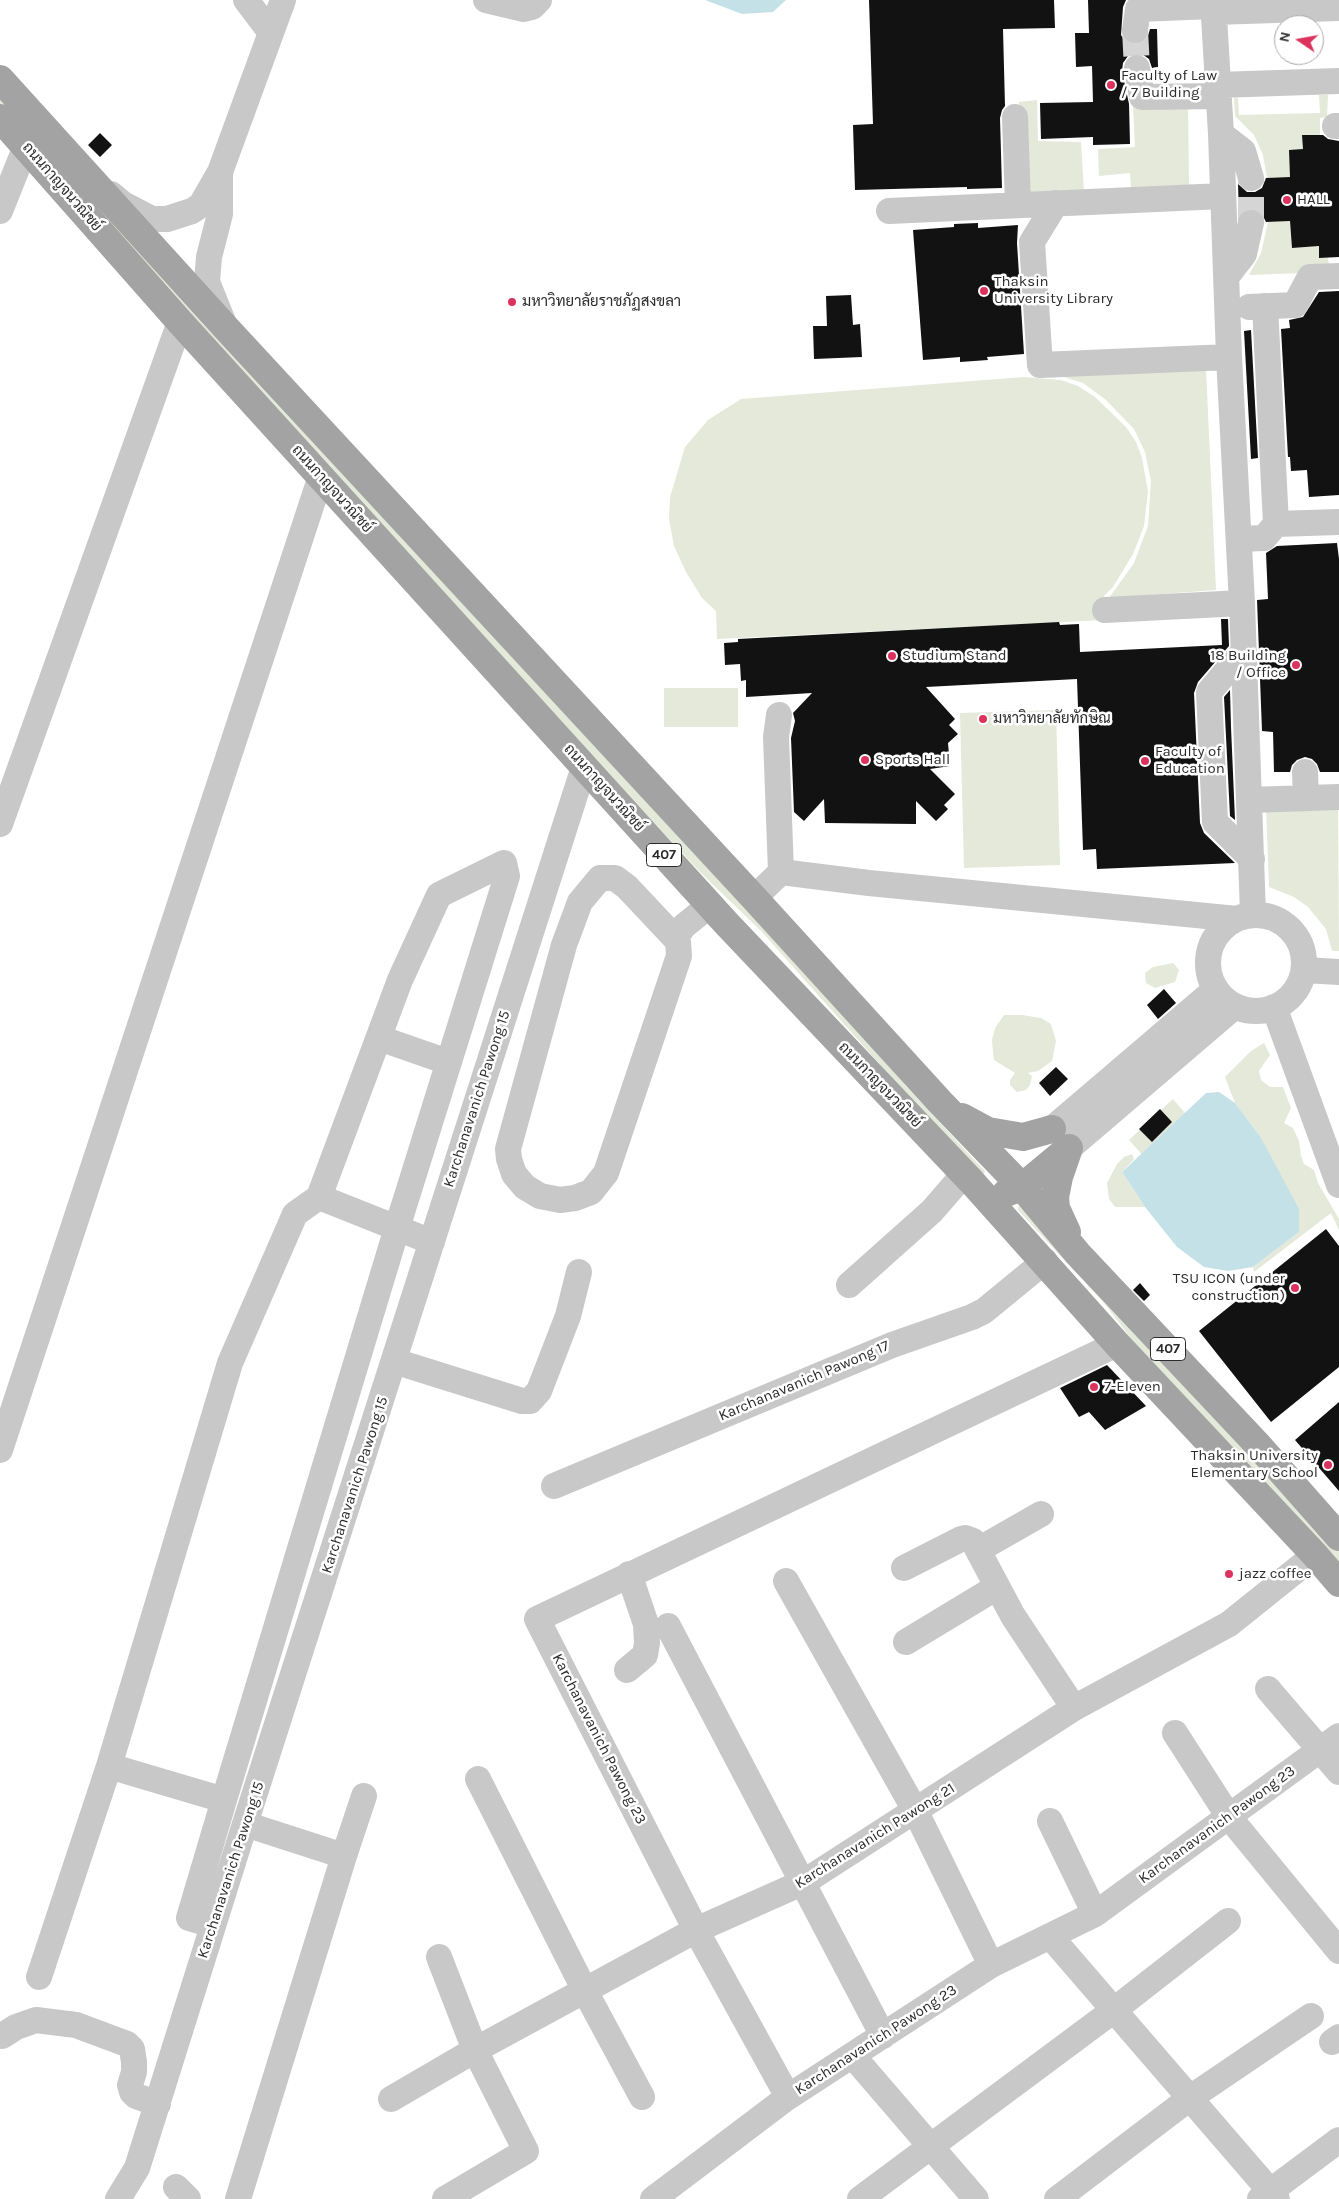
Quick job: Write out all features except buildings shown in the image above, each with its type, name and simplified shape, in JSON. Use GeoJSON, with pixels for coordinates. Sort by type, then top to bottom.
{"type":"FeatureCollection","features":[{"type":"Feature","properties":{"kind":"main road","name":"ถนนกาญจนวณิชย์"},"geometry":{"type":"LineString","coordinates":[[0,78],[226,328],[754,898],[940,1102],[1009,1184],[1078,1254],[1257,1444],[1339,1537]]}},
{"type":"Feature","properties":{"kind":"main road","name":"ถนนกาญจนวณิชย์"},"geometry":{"type":"LineString","coordinates":[[0,118],[180,322],[710,905],[968,1178],[1045,1261],[1117,1344],[1316,1555],[1339,1583]]}},
{"type":"Feature","properties":{"kind":"main road"},"geometry":{"type":"LineString","coordinates":[[940,1102],[972,1124],[988,1131],[1024,1137],[1061,1139]]}},
{"type":"Feature","properties":{"kind":"main road"},"geometry":{"type":"LineString","coordinates":[[968,1178],[986,1191],[1009,1184],[1061,1139]]}},
{"type":"Feature","properties":{"kind":"main road"},"geometry":{"type":"LineString","coordinates":[[1061,1139],[1056,1208],[1078,1254]]}},
{"type":"Feature","properties":{"kind":"main road"},"geometry":{"type":"LineString","coordinates":[[1009,1184],[1001,1207],[1009,1224]]}},
{"type":"Feature","properties":{"kind":"street"},"geometry":{"type":"LineString","coordinates":[[246,0],[271,32]]}},
{"type":"Feature","properties":{"kind":"street"},"geometry":{"type":"LineString","coordinates":[[76,163],[123,204],[152,218],[167,220],[192,212],[201,206],[220,172],[283,0]]}},
{"type":"Feature","properties":{"kind":"street"},"geometry":{"type":"LineString","coordinates":[[486,0],[524,9],[532,7],[539,0]]}},
{"type":"Feature","properties":{"kind":"street"},"geometry":{"type":"LineString","coordinates":[[1213,6],[1224,196],[1229,357],[1250,792],[1252,859],[1245,916]]}},
{"type":"Feature","properties":{"kind":"street"},"geometry":{"type":"LineString","coordinates":[[1135,30],[1138,9],[1213,6],[1339,8]]}},
{"type":"Feature","properties":{"kind":"street"},"geometry":{"type":"LineString","coordinates":[[1137,68],[1142,97],[1339,81]]}},
{"type":"Feature","properties":{"kind":"street"},"geometry":{"type":"LineString","coordinates":[[1014,116],[1018,205]]}},
{"type":"Feature","properties":{"kind":"street"},"geometry":{"type":"LineString","coordinates":[[1221,134],[1243,151],[1252,178]]}},
{"type":"Feature","properties":{"kind":"street"},"geometry":{"type":"LineString","coordinates":[[0,211],[26,146]]}},
{"type":"Feature","properties":{"kind":"street"},"geometry":{"type":"LineString","coordinates":[[220,172],[220,214],[209,257],[207,282],[226,328]]}},
{"type":"Feature","properties":{"kind":"street"},"geometry":{"type":"LineString","coordinates":[[888,211],[1224,196]]}},
{"type":"Feature","properties":{"kind":"street"},"geometry":{"type":"LineString","coordinates":[[1056,203],[1032,242],[1040,365],[1229,357]]}},
{"type":"Feature","properties":{"kind":"street"},"geometry":{"type":"LineString","coordinates":[[1227,276],[1244,254],[1251,223]]}},
{"type":"Feature","properties":{"kind":"street"},"geometry":{"type":"LineString","coordinates":[[1228,308],[1295,305],[1310,277],[1339,276]]}},
{"type":"Feature","properties":{"kind":"street"},"geometry":{"type":"LineString","coordinates":[[1265,306],[1290,531]]}},
{"type":"Feature","properties":{"kind":"street"},"geometry":{"type":"LineString","coordinates":[[0,824],[180,322]]}},
{"type":"Feature","properties":{"kind":"street"},"geometry":{"type":"LineString","coordinates":[[0,1450],[321,476]]}},
{"type":"Feature","properties":{"kind":"street"},"geometry":{"type":"LineString","coordinates":[[1239,539],[1264,538],[1339,522]]}},
{"type":"Feature","properties":{"kind":"street"},"geometry":{"type":"LineString","coordinates":[[1239,539],[1256,549],[1264,774],[1250,792]]}},
{"type":"Feature","properties":{"kind":"street"},"geometry":{"type":"LineString","coordinates":[[1105,610],[1242,602]]}},
{"type":"Feature","properties":{"kind":"street"},"geometry":{"type":"LineString","coordinates":[[1244,651],[1209,692],[1215,822],[1252,859]]}},
{"type":"Feature","properties":{"kind":"street"},"geometry":{"type":"LineString","coordinates":[[754,898],[781,872],[776,737],[779,715]]}},
{"type":"Feature","properties":{"kind":"street","name":"Karchanavanich Pawong 15"},"geometry":{"type":"LineString","coordinates":[[118,2199],[137,2168],[158,2104],[245,1824],[584,767]]}},
{"type":"Feature","properties":{"kind":"street"},"geometry":{"type":"LineString","coordinates":[[1250,792],[1306,785],[1339,796]]}},
{"type":"Feature","properties":{"kind":"street"},"geometry":{"type":"LineString","coordinates":[[39,1977],[109,1766],[230,1363],[295,1214],[319,1197],[380,1038],[400,980],[439,895],[504,863],[507,876],[397,1228],[189,1918],[213,1925]]}},
{"type":"Feature","properties":{"kind":"street"},"geometry":{"type":"LineString","coordinates":[[781,872],[870,883],[1245,916],[1267,916],[1280,921],[1292,930],[1300,942],[1304,956],[1304,970],[1299,984],[1292,994],[1274,1007],[1261,1011],[1235,1006],[1225,999],[1216,989],[1209,974],[1208,958],[1213,941],[1223,928],[1245,916]]}},
{"type":"Feature","properties":{"kind":"street"},"geometry":{"type":"LineString","coordinates":[[600,878],[615,878],[627,887],[674,938],[678,942],[679,956],[606,1174],[591,1192],[560,1200],[540,1196],[525,1187],[514,1174],[508,1149],[564,945],[580,902],[600,878]]}},
{"type":"Feature","properties":{"kind":"street"},"geometry":{"type":"LineString","coordinates":[[674,938],[684,926],[710,905]]}},
{"type":"Feature","properties":{"kind":"street"},"geometry":{"type":"LineString","coordinates":[[1304,970],[1339,972]]}},
{"type":"Feature","properties":{"kind":"street"},"geometry":{"type":"LineString","coordinates":[[1061,1139],[1216,989]]}},
{"type":"Feature","properties":{"kind":"street"},"geometry":{"type":"LineString","coordinates":[[1061,1139],[1235,1006]]}},
{"type":"Feature","properties":{"kind":"street"},"geometry":{"type":"LineString","coordinates":[[1274,1007],[1339,1184]]}},
{"type":"Feature","properties":{"kind":"street"},"geometry":{"type":"LineString","coordinates":[[380,1038],[448,1062]]}},
{"type":"Feature","properties":{"kind":"street"},"geometry":{"type":"LineString","coordinates":[[849,1285],[968,1178]]}},
{"type":"Feature","properties":{"kind":"street"},"geometry":{"type":"LineString","coordinates":[[319,1197],[432,1242]]}},
{"type":"Feature","properties":{"kind":"street","name":"Karchanavanich Pawong 17"},"geometry":{"type":"LineString","coordinates":[[554,1486],[892,1344],[972,1317],[984,1311],[1045,1261]]}},
{"type":"Feature","properties":{"kind":"street"},"geometry":{"type":"LineString","coordinates":[[394,1361],[522,1401],[530,1401],[539,1391],[568,1316],[579,1272]]}},
{"type":"Feature","properties":{"kind":"street"},"geometry":{"type":"LineString","coordinates":[[627,1670],[645,1655],[647,1643],[646,1624],[629,1574],[1117,1344]]}},
{"type":"Feature","properties":{"kind":"street"},"geometry":{"type":"LineString","coordinates":[[978,1550],[1041,1514]]}},
{"type":"Feature","properties":{"kind":"street"},"geometry":{"type":"LineString","coordinates":[[904,1568],[965,1538],[973,1541],[997,1587],[1074,1708]]}},
{"type":"Feature","properties":{"kind":"street","name":"Karchanavanich Pawong 21"},"geometry":{"type":"LineString","coordinates":[[390,2099],[475,2050],[585,1992],[696,1930],[804,1882],[916,1812],[1074,1708],[1228,1624],[1316,1555]]}},
{"type":"Feature","properties":{"kind":"street","name":"Karchanavanich Pawong 23"},"geometry":{"type":"LineString","coordinates":[[629,1574],[537,1618],[696,1930],[788,2097],[991,1965],[1096,1914],[1329,1743]]}},
{"type":"Feature","properties":{"kind":"street"},"geometry":{"type":"LineString","coordinates":[[786,1581],[916,1812],[991,1965]]}},
{"type":"Feature","properties":{"kind":"street"},"geometry":{"type":"LineString","coordinates":[[906,1642],[997,1587]]}},
{"type":"Feature","properties":{"kind":"street"},"geometry":{"type":"LineString","coordinates":[[668,1626],[804,1882],[883,2036]]}},
{"type":"Feature","properties":{"kind":"street"},"geometry":{"type":"LineString","coordinates":[[1268,1689],[1329,1743],[1339,1772]]}},
{"type":"Feature","properties":{"kind":"street"},"geometry":{"type":"LineString","coordinates":[[1175,1733],[1229,1817],[1339,1951]]}},
{"type":"Feature","properties":{"kind":"street"},"geometry":{"type":"LineString","coordinates":[[109,1766],[224,1800]]}},
{"type":"Feature","properties":{"kind":"street"},"geometry":{"type":"LineString","coordinates":[[478,1779],[585,1992],[642,2097]]}},
{"type":"Feature","properties":{"kind":"street"},"geometry":{"type":"LineString","coordinates":[[238,2199],[364,1796]]}},
{"type":"Feature","properties":{"kind":"street"},"geometry":{"type":"LineString","coordinates":[[1050,1821],[1096,1914]]}},
{"type":"Feature","properties":{"kind":"street"},"geometry":{"type":"LineString","coordinates":[[245,1824],[344,1856]]}},
{"type":"Feature","properties":{"kind":"street"},"geometry":{"type":"LineString","coordinates":[[860,2199],[1114,2010],[1228,1921]]}},
{"type":"Feature","properties":{"kind":"street"},"geometry":{"type":"LineString","coordinates":[[1050,1936],[1190,2098],[1269,2196],[1339,2140]]}},
{"type":"Feature","properties":{"kind":"street"},"geometry":{"type":"LineString","coordinates":[[439,1958],[475,2050],[526,2151],[445,2199]]}},
{"type":"Feature","properties":{"kind":"street"},"geometry":{"type":"LineString","coordinates":[[1057,2199],[1190,2098],[1311,2016]]}},
{"type":"Feature","properties":{"kind":"street"},"geometry":{"type":"LineString","coordinates":[[2,2036],[16,2027],[36,2020],[76,2025],[127,2044],[134,2055],[134,2072],[130,2085],[132,2092],[136,2096],[158,2104]]}},
{"type":"Feature","properties":{"kind":"street"},"geometry":{"type":"LineString","coordinates":[[852,2055],[976,2199]]}},
{"type":"Feature","properties":{"kind":"street"},"geometry":{"type":"LineString","coordinates":[[653,2199],[788,2097]]}},
{"type":"Feature","properties":{"kind":"green space"},"geometry":{"type":"Polygon","coordinates":[[[0,94],[380,514],[873,1044],[904,1084],[985,1171],[983,1175],[932,1123],[762,932],[700,872],[522,681],[0,108],[0,94]]]}},
{"type":"Feature","properties":{"kind":"green space"},"geometry":{"type":"Polygon","coordinates":[[[1319,95],[1328,95],[1327,117],[1320,118],[1320,135],[1303,135],[1303,149],[1290,177],[1267,178],[1263,155],[1254,135],[1235,116],[1234,98],[1238,98],[1239,115],[1320,113],[1319,95]]]}},
{"type":"Feature","properties":{"kind":"green space"},"geometry":{"type":"Polygon","coordinates":[[[1037,100],[1038,141],[1081,142],[1084,192],[1023,194],[1019,102],[1037,100]]]}},
{"type":"Feature","properties":{"kind":"green space"},"geometry":{"type":"Polygon","coordinates":[[[1133,104],[1188,105],[1189,186],[1131,188],[1130,173],[1099,176],[1098,149],[1135,147],[1133,104]]]}},
{"type":"Feature","properties":{"kind":"green space"},"geometry":{"type":"Polygon","coordinates":[[[1290,221],[1292,248],[1319,246],[1319,258],[1328,258],[1329,266],[1303,273],[1249,275],[1261,253],[1268,222],[1290,221]]]}},
{"type":"Feature","properties":{"kind":"green space"},"geometry":{"type":"Polygon","coordinates":[[[1206,368],[1216,590],[1109,598],[1134,563],[1148,526],[1151,481],[1145,452],[1134,429],[1106,400],[1083,383],[1054,374],[1206,368]]]}},
{"type":"Feature","properties":{"kind":"green space"},"geometry":{"type":"Polygon","coordinates":[[[1024,377],[1061,380],[1078,386],[1095,397],[1126,427],[1136,442],[1142,458],[1148,491],[1144,526],[1133,554],[1113,587],[1104,596],[1105,620],[717,639],[716,611],[702,598],[686,572],[674,546],[669,519],[670,497],[685,447],[708,420],[741,399],[1024,377]]]}},
{"type":"Feature","properties":{"kind":"green space"},"geometry":{"type":"Polygon","coordinates":[[[664,688],[738,688],[738,727],[664,727],[664,688]]]}},
{"type":"Feature","properties":{"kind":"green space"},"geometry":{"type":"Polygon","coordinates":[[[1056,710],[1060,865],[964,868],[960,713],[1056,710]]]}},
{"type":"Feature","properties":{"kind":"green space"},"geometry":{"type":"Polygon","coordinates":[[[1266,805],[1338,805],[1339,951],[1332,951],[1326,929],[1308,907],[1294,897],[1269,887],[1266,805]]]}},
{"type":"Feature","properties":{"kind":"green space"},"geometry":{"type":"Polygon","coordinates":[[[1173,963],[1179,970],[1175,982],[1155,988],[1146,983],[1145,973],[1153,967],[1173,963]]]}},
{"type":"Feature","properties":{"kind":"green space"},"geometry":{"type":"Polygon","coordinates":[[[1004,1015],[1041,1018],[1051,1024],[1056,1041],[1052,1061],[1038,1071],[1028,1073],[1032,1076],[1030,1085],[1026,1090],[1017,1092],[1010,1085],[1010,1080],[1015,1073],[994,1060],[992,1040],[995,1028],[1004,1015]]]}},
{"type":"Feature","properties":{"kind":"green space"},"geometry":{"type":"Polygon","coordinates":[[[1264,1043],[1270,1055],[1259,1071],[1261,1080],[1270,1087],[1283,1087],[1291,1108],[1284,1123],[1293,1128],[1299,1141],[1304,1164],[1314,1170],[1318,1183],[1339,1219],[1339,1230],[1331,1213],[1254,1272],[1253,1267],[1299,1232],[1260,1136],[1235,1103],[1225,1077],[1251,1051],[1264,1043]]]}},
{"type":"Feature","properties":{"kind":"green space"},"geometry":{"type":"Polygon","coordinates":[[[1173,1099],[1196,1126],[1154,1168],[1129,1140],[1173,1099]]]}},
{"type":"Feature","properties":{"kind":"green space"},"geometry":{"type":"Polygon","coordinates":[[[1132,1154],[1134,1159],[1122,1172],[1145,1207],[1115,1207],[1109,1199],[1107,1183],[1117,1164],[1124,1157],[1132,1154]]]}},
{"type":"Feature","properties":{"kind":"green space"},"geometry":{"type":"Polygon","coordinates":[[[1020,1206],[1339,1551],[1339,1567],[1141,1352],[1105,1304],[1018,1210],[1020,1206]]]}},
{"type":"Feature","properties":{"kind":"water"},"geometry":{"type":"Polygon","coordinates":[[[705,0],[786,0],[773,12],[742,14],[705,0]]]}},
{"type":"Feature","properties":{"kind":"water"},"geometry":{"type":"Polygon","coordinates":[[[1219,1092],[1235,1103],[1260,1136],[1299,1209],[1299,1232],[1253,1267],[1228,1271],[1204,1267],[1177,1247],[1145,1207],[1122,1172],[1206,1093],[1219,1092]]]}},
{"type":"Feature","properties":{"kind":"tunnel"},"geometry":{"type":"LineString","coordinates":[[1135,30],[1137,68]]}},
{"type":"Feature","properties":{"kind":"tunnel"},"geometry":{"type":"LineString","coordinates":[[1251,178],[1251,223]]}},
{"type":"Feature","properties":{"kind":"place","name":"Faculty of Law / 7 Building"},"geometry":{"type":"Point","coordinates":[1111,85]}},
{"type":"Feature","properties":{"kind":"place","name":"HALL"},"geometry":{"type":"Point","coordinates":[1287,200]}},
{"type":"Feature","properties":{"kind":"place","name":"Thaksin University Library"},"geometry":{"type":"Point","coordinates":[984,291]}},
{"type":"Feature","properties":{"kind":"place","name":"มหาวิทยาลัยราชภัฏสงขลา"},"geometry":{"type":"Point","coordinates":[512,302]}},
{"type":"Feature","properties":{"kind":"place","name":"Studium Stand"},"geometry":{"type":"Point","coordinates":[892,656]}},
{"type":"Feature","properties":{"kind":"place","name":"18 Building / Office"},"geometry":{"type":"Point","coordinates":[1296,665]}},
{"type":"Feature","properties":{"kind":"place","name":"มหาวิทยาลัยทักษิณ"},"geometry":{"type":"Point","coordinates":[983,719]}},
{"type":"Feature","properties":{"kind":"place","name":"Sports Hall"},"geometry":{"type":"Point","coordinates":[865,760]}},
{"type":"Feature","properties":{"kind":"place","name":"Faculty of Education"},"geometry":{"type":"Point","coordinates":[1145,761]}},
{"type":"Feature","properties":{"kind":"place","name":"TSU ICON (under construction)"},"geometry":{"type":"Point","coordinates":[1295,1288]}},
{"type":"Feature","properties":{"kind":"place","name":"7-Eleven"},"geometry":{"type":"Point","coordinates":[1094,1387]}},
{"type":"Feature","properties":{"kind":"place","name":"Thaksin University Elementary School"},"geometry":{"type":"Point","coordinates":[1328,1465]}},
{"type":"Feature","properties":{"kind":"place","name":"jazz coffee"},"geometry":{"type":"Point","coordinates":[1229,1574]}}]}
